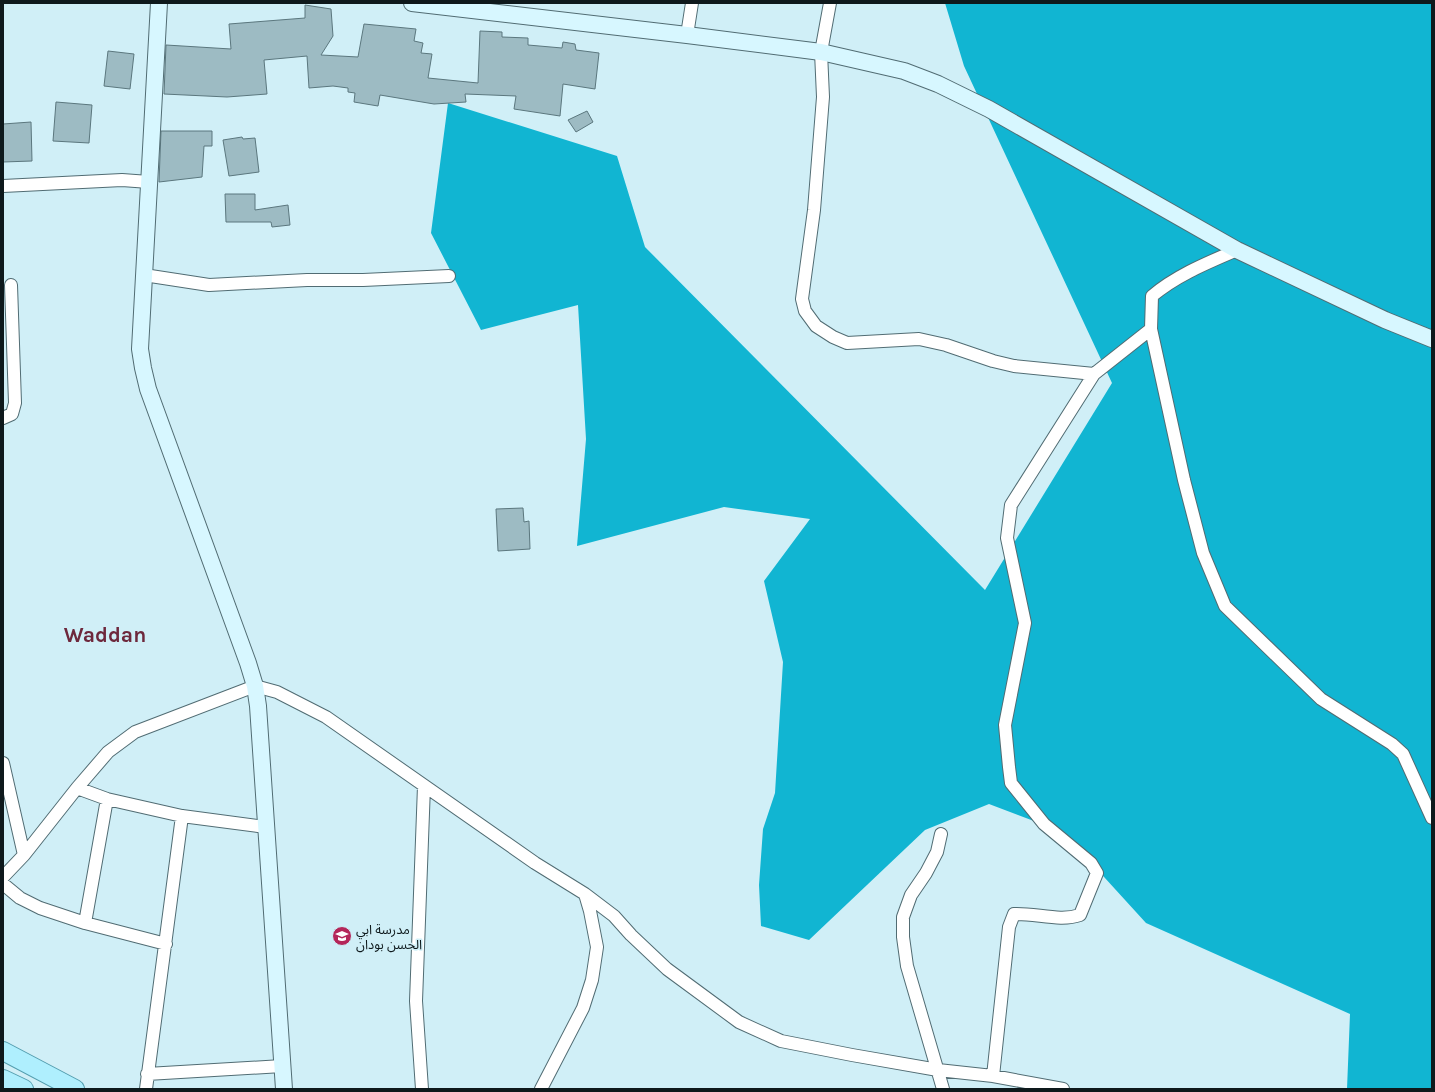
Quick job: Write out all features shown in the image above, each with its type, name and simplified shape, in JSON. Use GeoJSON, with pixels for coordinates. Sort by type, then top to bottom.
{"type":"FeatureCollection","features":[{"type":"Feature","properties":{"kind":"main road"},"geometry":{"type":"LineString","coordinates":[[3,1051],[75,1089]]}},
{"type":"Feature","properties":{"kind":"main road"},"geometry":{"type":"LineString","coordinates":[[3,1079],[24,1089]]}},
{"type":"Feature","properties":{"kind":"street"},"geometry":{"type":"LineString","coordinates":[[159,3],[140,349],[148,389],[248,663],[255,686],[258,706],[284,1089]]}},
{"type":"Feature","properties":{"kind":"street"},"geometry":{"type":"LineString","coordinates":[[412,3],[513,8],[687,35],[821,52],[904,71],[938,84],[989,109],[1237,250],[1385,320],[1432,339]]}},
{"type":"Feature","properties":{"kind":"street"},"geometry":{"type":"LineString","coordinates":[[687,35],[692,3]]}},
{"type":"Feature","properties":{"kind":"street"},"geometry":{"type":"LineString","coordinates":[[830,3],[821,52],[823,97],[815,203],[802,299],[805,311],[816,326],[832,337],[847,343],[919,339],[946,345],[993,362],[1014,366],[1094,374]]}},
{"type":"Feature","properties":{"kind":"street"},"geometry":{"type":"LineString","coordinates":[[3,186],[122,180],[149,182]]}},
{"type":"Feature","properties":{"kind":"street"},"geometry":{"type":"LineString","coordinates":[[1237,250],[1186,273],[1166,285],[1152,296],[1150,329],[1202,553],[1225,606],[1321,699],[1392,744],[1403,754],[1432,818]]}},
{"type":"Feature","properties":{"kind":"street"},"geometry":{"type":"LineString","coordinates":[[144,274],[209,285],[307,280],[363,280],[449,276]]}},
{"type":"Feature","properties":{"kind":"street"},"geometry":{"type":"LineString","coordinates":[[3,418],[12,414],[15,403],[11,285]]}},
{"type":"Feature","properties":{"kind":"street"},"geometry":{"type":"LineString","coordinates":[[993,1076],[1009,928],[1014,914],[1026,913],[1071,918],[1080,915],[1097,873],[1091,863],[1044,824],[1012,783],[1008,767],[1005,724],[1025,623],[1007,538],[1011,506],[1094,374],[1150,329]]}},
{"type":"Feature","properties":{"kind":"street"},"geometry":{"type":"LineString","coordinates":[[3,877],[24,855],[77,788],[108,752],[135,732],[255,686],[277,692],[326,717],[535,863],[585,894],[614,916],[667,970],[739,1022],[781,1041],[938,1070],[993,1076],[1063,1089]]}},
{"type":"Feature","properties":{"kind":"street"},"geometry":{"type":"LineString","coordinates":[[3,763],[24,855]]}},
{"type":"Feature","properties":{"kind":"street"},"geometry":{"type":"LineString","coordinates":[[422,1089],[416,1001],[424,786]]}},
{"type":"Feature","properties":{"kind":"street"},"geometry":{"type":"LineString","coordinates":[[77,788],[107,799],[182,816],[266,827]]}},
{"type":"Feature","properties":{"kind":"street"},"geometry":{"type":"LineString","coordinates":[[85,923],[107,799]]}},
{"type":"Feature","properties":{"kind":"street"},"geometry":{"type":"LineString","coordinates":[[146,1089],[182,816]]}},
{"type":"Feature","properties":{"kind":"street"},"geometry":{"type":"LineString","coordinates":[[941,834],[937,852],[926,874],[911,895],[903,917],[903,937],[907,966],[943,1089]]}},
{"type":"Feature","properties":{"kind":"street"},"geometry":{"type":"LineString","coordinates":[[3,884],[20,898],[40,908],[85,923],[166,944]]}},
{"type":"Feature","properties":{"kind":"street"},"geometry":{"type":"LineString","coordinates":[[541,1089],[583,1008],[592,980],[597,947],[585,894]]}},
{"type":"Feature","properties":{"kind":"street"},"geometry":{"type":"LineString","coordinates":[[148,1074],[282,1066]]}},
{"type":"Feature","properties":{"kind":"shaded area"},"geometry":{"type":"Polygon","coordinates":[[[945,3],[1432,3],[1432,1089],[1347,1089],[1350,1014],[1146,923],[1063,832],[989,804],[925,830],[809,940],[761,926],[759,885],[763,829],[775,793],[783,662],[764,581],[810,519],[724,507],[577,546],[586,439],[578,305],[481,330],[431,233],[448,103],[617,156],[645,247],[985,590],[1112,383],[964,66],[945,3]]]}},
{"type":"Feature","properties":{"kind":"building"},"geometry":{"type":"Polygon","coordinates":[[[305,5],[331,9],[333,36],[321,55],[358,57],[364,24],[416,29],[414,41],[423,43],[421,53],[432,54],[428,78],[478,83],[480,31],[502,32],[502,37],[528,38],[528,45],[562,48],[563,42],[575,44],[576,50],[599,53],[595,89],[563,84],[560,116],[514,109],[516,96],[465,94],[466,102],[434,104],[380,95],[378,106],[354,102],[355,93],[348,92],[348,88],[333,86],[309,88],[307,56],[264,60],[267,94],[227,97],[164,94],[166,45],[231,49],[229,24],[305,18],[305,5]]]}},
{"type":"Feature","properties":{"kind":"building"},"geometry":{"type":"Polygon","coordinates":[[[108,51],[134,54],[130,89],[104,86],[108,51]]]}},
{"type":"Feature","properties":{"kind":"building"},"geometry":{"type":"Polygon","coordinates":[[[56,102],[92,105],[89,143],[53,141],[56,102]]]}},
{"type":"Feature","properties":{"kind":"building"},"geometry":{"type":"Polygon","coordinates":[[[587,111],[593,122],[576,132],[568,120],[587,111]]]}},
{"type":"Feature","properties":{"kind":"building"},"geometry":{"type":"Polygon","coordinates":[[[31,122],[32,161],[3,162],[3,124],[31,122]]]}},
{"type":"Feature","properties":{"kind":"building"},"geometry":{"type":"Polygon","coordinates":[[[161,131],[212,131],[212,146],[204,146],[202,177],[159,182],[161,131]]]}},
{"type":"Feature","properties":{"kind":"building"},"geometry":{"type":"Polygon","coordinates":[[[242,137],[243,139],[255,138],[259,172],[229,176],[223,140],[242,137]]]}},
{"type":"Feature","properties":{"kind":"building"},"geometry":{"type":"Polygon","coordinates":[[[225,194],[255,194],[255,210],[288,205],[290,225],[272,227],[271,222],[226,222],[225,194]]]}},
{"type":"Feature","properties":{"kind":"building"},"geometry":{"type":"Polygon","coordinates":[[[523,508],[524,522],[529,521],[530,549],[498,551],[496,509],[523,508]]]}},
{"type":"Feature","properties":{"kind":"place","name":"مدرسة ابي الحسن بودان"},"geometry":{"type":"Point","coordinates":[342,936]}},
{"type":"Feature","properties":{"kind":"district","name":"Waddan"},"geometry":{"type":"Point","coordinates":[105,635]}}]}
